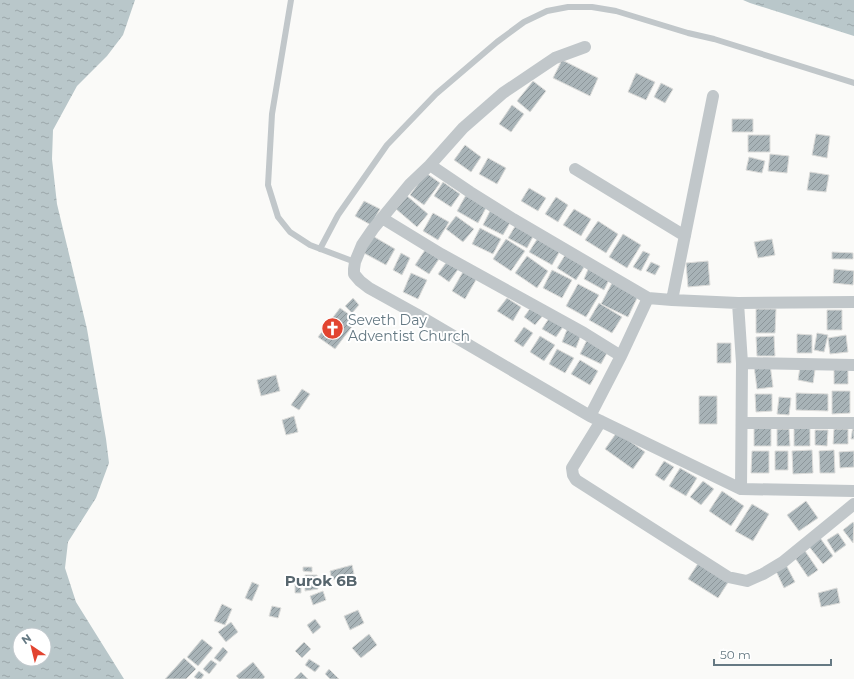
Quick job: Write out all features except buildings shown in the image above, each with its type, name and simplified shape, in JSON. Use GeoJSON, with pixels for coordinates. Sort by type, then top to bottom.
{"type":"FeatureCollection","features":[{"type":"Feature","properties":{"kind":"street"},"geometry":{"type":"LineString","coordinates":[[585,47],[555,58],[503,93],[463,128],[430,165],[410,184],[373,229],[362,245],[355,262],[354,274],[369,288],[596,418],[741,489],[854,491]]}},
{"type":"Feature","properties":{"kind":"street"},"geometry":{"type":"LineString","coordinates":[[672,300],[713,96]]}},
{"type":"Feature","properties":{"kind":"street"},"geometry":{"type":"LineString","coordinates":[[430,165],[513,219],[648,298],[738,303],[854,302]]}},
{"type":"Feature","properties":{"kind":"street"},"geometry":{"type":"LineString","coordinates":[[575,169],[685,236]]}},
{"type":"Feature","properties":{"kind":"street"},"geometry":{"type":"LineString","coordinates":[[382,218],[441,254],[584,332],[620,356]]}},
{"type":"Feature","properties":{"kind":"street"},"geometry":{"type":"LineString","coordinates":[[648,298],[620,356],[596,418],[572,468],[573,475],[576,480],[728,577],[747,581],[763,574],[783,562],[854,504]]}},
{"type":"Feature","properties":{"kind":"street"},"geometry":{"type":"LineString","coordinates":[[738,303],[742,363],[741,489]]}},
{"type":"Feature","properties":{"kind":"street"},"geometry":{"type":"LineString","coordinates":[[742,363],[854,365]]}},
{"type":"Feature","properties":{"kind":"street"},"geometry":{"type":"LineString","coordinates":[[742,423],[854,423]]}},
{"type":"Feature","properties":{"kind":"lane"},"geometry":{"type":"LineString","coordinates":[[291,0],[272,114],[268,185],[278,217],[290,232],[310,245],[355,262]]}},
{"type":"Feature","properties":{"kind":"lane"},"geometry":{"type":"LineString","coordinates":[[320,249],[338,215],[387,145],[436,94],[497,42],[524,22],[547,11],[568,7],[592,7],[616,11],[688,33],[714,39],[854,83]]}},
{"type":"Feature","properties":{"kind":"water"},"geometry":{"type":"Polygon","coordinates":[[[0,0],[135,0],[123,35],[107,56],[77,86],[53,130],[52,159],[57,204],[87,329],[109,463],[96,498],[68,542],[65,568],[76,602],[124,679],[0,679],[0,0]]]}},
{"type":"Feature","properties":{"kind":"water"},"geometry":{"type":"Polygon","coordinates":[[[743,0],[854,0],[854,36],[750,3],[743,0]]]}},
{"type":"Feature","properties":{"kind":"place","name":"Seveth Day Adventist Church"},"geometry":{"type":"Point","coordinates":[333,328]}},
{"type":"Feature","properties":{"kind":"district","name":"Purok 6B"},"geometry":{"type":"Point","coordinates":[321,580]}}]}
